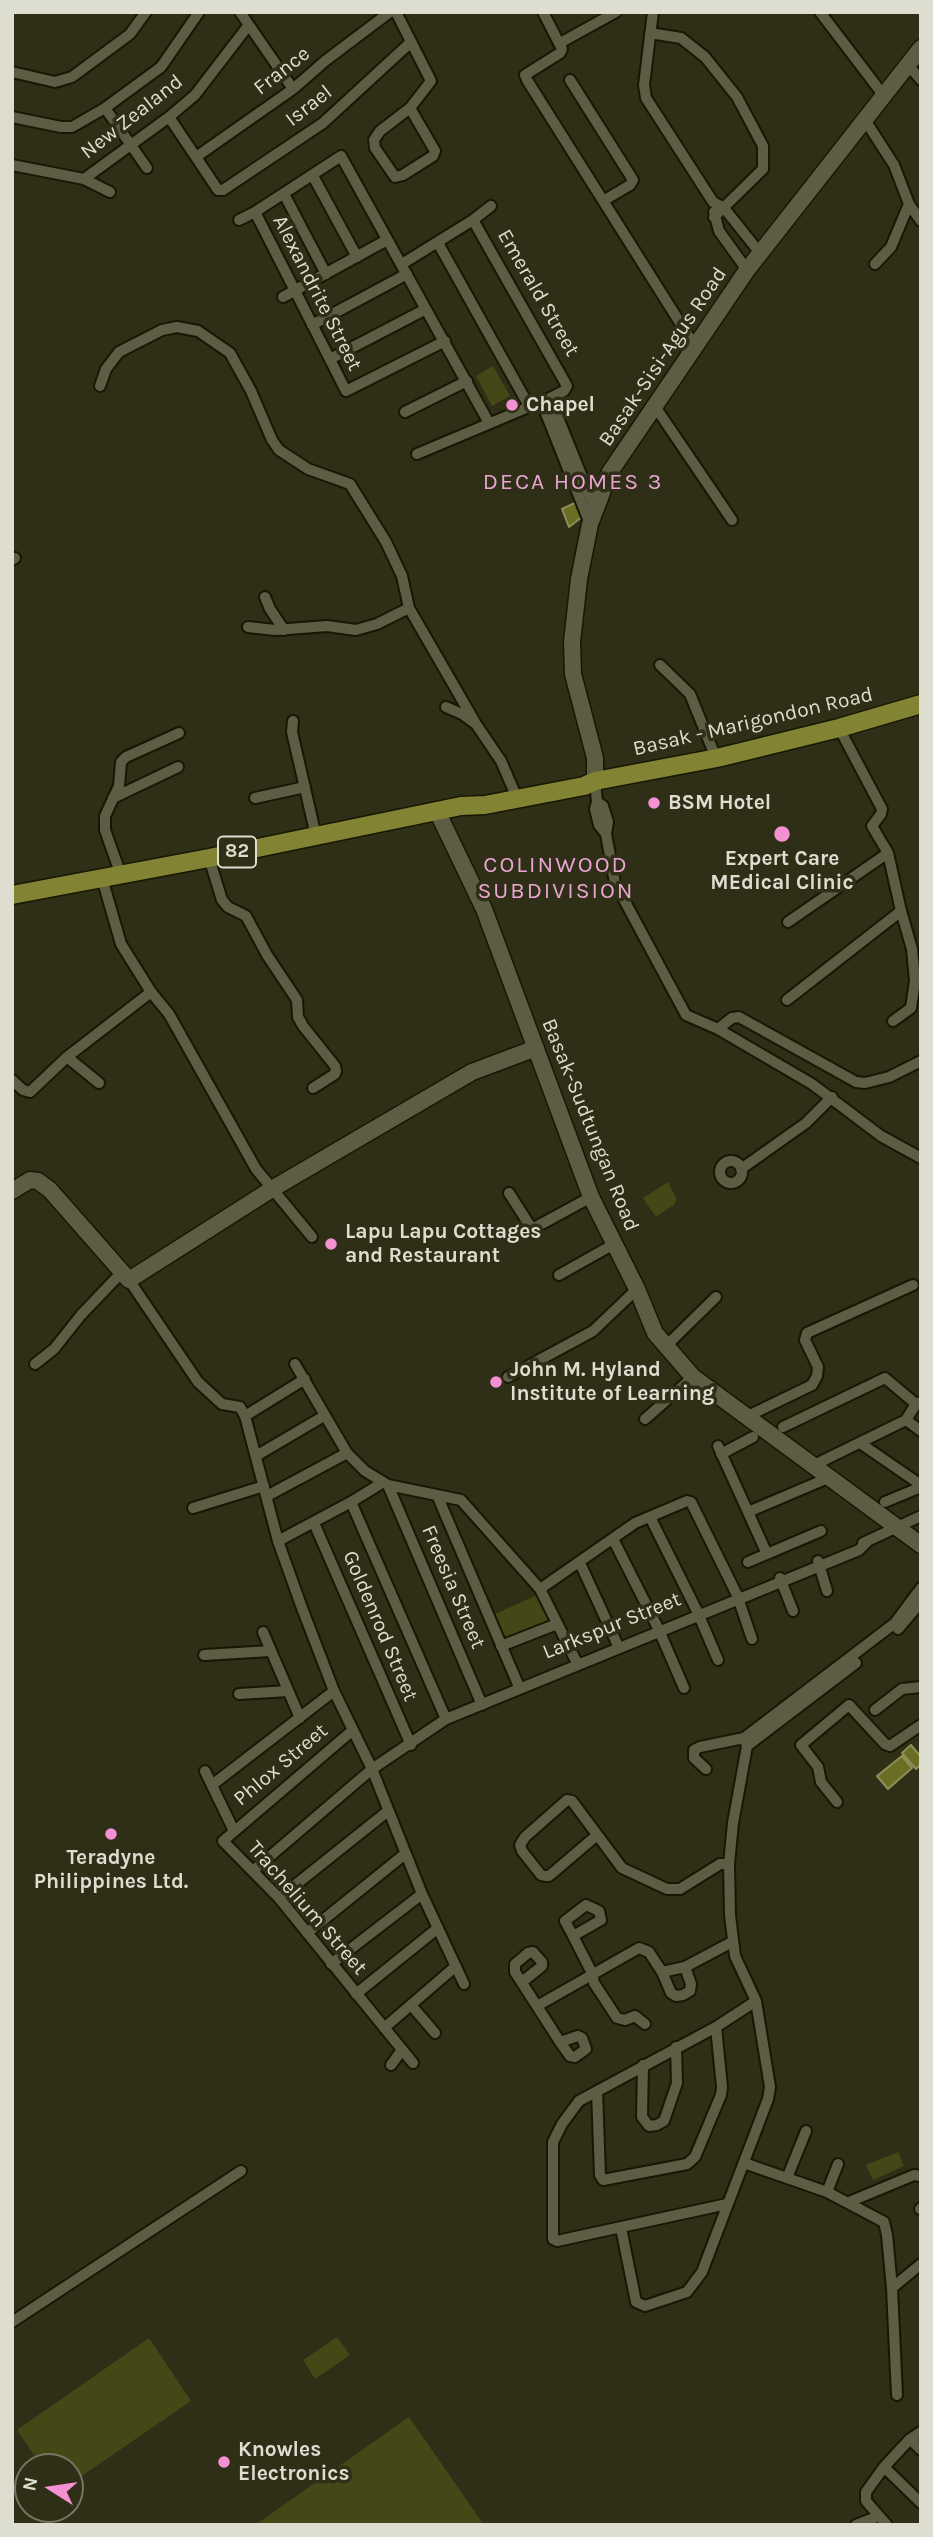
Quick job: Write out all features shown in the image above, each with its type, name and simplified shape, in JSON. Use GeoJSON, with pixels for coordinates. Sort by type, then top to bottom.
{"type":"FeatureCollection","features":[{"type":"Feature","properties":{"kind":"main road","name":"Basak - Marigondon Road"},"geometry":{"type":"LineString","coordinates":[[461,806],[485,806],[716,758],[839,728],[921,704]]}},
{"type":"Feature","properties":{"kind":"main road","name":"Basak - Marigondon Road"},"geometry":{"type":"LineString","coordinates":[[12,895],[461,806],[484,796],[582,779],[595,781]]}},
{"type":"Feature","properties":{"kind":"street"},"geometry":{"type":"LineString","coordinates":[[12,72],[55,82],[72,77],[130,34],[146,12]]}},
{"type":"Feature","properties":{"kind":"street"},"geometry":{"type":"LineString","coordinates":[[12,117],[67,128],[105,108],[161,67],[199,12]]}},
{"type":"Feature","properties":{"kind":"street"},"geometry":{"type":"LineString","coordinates":[[240,12],[293,89]]}},
{"type":"Feature","properties":{"kind":"street","name":"France"},"geometry":{"type":"LineString","coordinates":[[196,157],[293,89],[324,61],[390,12]]}},
{"type":"Feature","properties":{"kind":"street"},"geometry":{"type":"LineString","coordinates":[[396,12],[431,81],[410,108],[380,131],[374,140],[375,148],[395,177],[403,175],[433,156],[435,151],[410,108]]}},
{"type":"Feature","properties":{"kind":"street"},"geometry":{"type":"LineString","coordinates":[[557,12],[545,15],[560,43],[560,53],[525,75],[554,127],[694,345]]}},
{"type":"Feature","properties":{"kind":"street"},"geometry":{"type":"LineString","coordinates":[[560,43],[616,12]]}},
{"type":"Feature","properties":{"kind":"street"},"geometry":{"type":"LineString","coordinates":[[653,12],[644,85],[646,98],[713,202],[724,208],[760,253]]}},
{"type":"Feature","properties":{"kind":"street"},"geometry":{"type":"LineString","coordinates":[[820,12],[884,96]]}},
{"type":"Feature","properties":{"kind":"street","name":"New Zealand"},"geometry":{"type":"LineString","coordinates":[[12,165],[84,179],[169,117],[195,94],[248,26]]}},
{"type":"Feature","properties":{"kind":"street"},"geometry":{"type":"LineString","coordinates":[[650,33],[681,38],[705,57],[737,97],[763,146],[763,169],[714,217]]}},
{"type":"Feature","properties":{"kind":"street","name":"Israel"},"geometry":{"type":"LineString","coordinates":[[196,157],[218,190],[223,190],[323,123],[411,42]]}},
{"type":"Feature","properties":{"kind":"street","name":"Basak-Sisi-Agus Road"},"geometry":{"type":"LineString","coordinates":[[595,781],[595,758],[573,674],[572,642],[579,579],[592,517],[610,472],[747,270],[921,48]]}},
{"type":"Feature","properties":{"kind":"street"},"geometry":{"type":"LineString","coordinates":[[908,65],[921,80]]}},
{"type":"Feature","properties":{"kind":"street"},"geometry":{"type":"LineString","coordinates":[[570,79],[633,180],[630,185],[603,201]]}},
{"type":"Feature","properties":{"kind":"street"},"geometry":{"type":"LineString","coordinates":[[105,108],[147,168]]}},
{"type":"Feature","properties":{"kind":"street"},"geometry":{"type":"LineString","coordinates":[[169,117],[196,157]]}},
{"type":"Feature","properties":{"kind":"street"},"geometry":{"type":"LineString","coordinates":[[865,120],[894,165],[909,204],[921,221]]}},
{"type":"Feature","properties":{"kind":"street"},"geometry":{"type":"LineString","coordinates":[[240,220],[341,156],[489,423]]}},
{"type":"Feature","properties":{"kind":"street"},"geometry":{"type":"LineString","coordinates":[[313,176],[357,257]]}},
{"type":"Feature","properties":{"kind":"street"},"geometry":{"type":"LineString","coordinates":[[84,179],[110,192]]}},
{"type":"Feature","properties":{"kind":"street"},"geometry":{"type":"LineString","coordinates":[[284,194],[326,274]]}},
{"type":"Feature","properties":{"kind":"street"},"geometry":{"type":"LineString","coordinates":[[713,202],[719,231],[747,270]]}},
{"type":"Feature","properties":{"kind":"street"},"geometry":{"type":"LineString","coordinates":[[875,264],[891,247],[909,204]]}},
{"type":"Feature","properties":{"kind":"street"},"geometry":{"type":"LineString","coordinates":[[312,325],[405,269],[491,205]]}},
{"type":"Feature","properties":{"kind":"street","name":"Alexandrite Street"},"geometry":{"type":"LineString","coordinates":[[255,212],[346,391],[445,341]]}},
{"type":"Feature","properties":{"kind":"street","name":"Emerald Street"},"geometry":{"type":"LineString","coordinates":[[473,220],[567,386],[564,391],[545,400]]}},
{"type":"Feature","properties":{"kind":"street"},"geometry":{"type":"LineString","coordinates":[[283,297],[387,240]]}},
{"type":"Feature","properties":{"kind":"street"},"geometry":{"type":"LineString","coordinates":[[438,243],[529,406]]}},
{"type":"Feature","properties":{"kind":"street"},"geometry":{"type":"LineString","coordinates":[[330,359],[426,309]]}},
{"type":"Feature","properties":{"kind":"street"},"geometry":{"type":"LineString","coordinates":[[100,386],[106,369],[119,352],[162,330],[177,327],[198,331],[230,353],[279,450],[308,470],[351,484],[386,542],[402,576],[409,608],[501,761],[514,791]]}},
{"type":"Feature","properties":{"kind":"street"},"geometry":{"type":"LineString","coordinates":[[405,412],[467,381]]}},
{"type":"Feature","properties":{"kind":"street"},"geometry":{"type":"LineString","coordinates":[[417,454],[545,400],[592,517]]}},
{"type":"Feature","properties":{"kind":"street"},"geometry":{"type":"LineString","coordinates":[[654,405],[732,520]]}},
{"type":"Feature","properties":{"kind":"street"},"geometry":{"type":"LineString","coordinates":[[265,597],[285,630]]}},
{"type":"Feature","properties":{"kind":"street"},"geometry":{"type":"LineString","coordinates":[[248,627],[285,630],[327,626],[356,630],[377,624],[409,608]]}},
{"type":"Feature","properties":{"kind":"street"},"geometry":{"type":"LineString","coordinates":[[660,665],[690,694],[716,758]]}},
{"type":"Feature","properties":{"kind":"street"},"geometry":{"type":"LineString","coordinates":[[446,708],[477,724]]}},
{"type":"Feature","properties":{"kind":"street"},"geometry":{"type":"LineString","coordinates":[[293,721],[292,732],[316,836]]}},
{"type":"Feature","properties":{"kind":"street"},"geometry":{"type":"LineString","coordinates":[[839,728],[882,809],[872,826],[888,853],[912,949],[915,989],[911,1008],[893,1021]]}},
{"type":"Feature","properties":{"kind":"street"},"geometry":{"type":"LineString","coordinates":[[121,875],[105,830],[105,816],[119,786],[121,762],[125,757],[179,733]]}},
{"type":"Feature","properties":{"kind":"street"},"geometry":{"type":"LineString","coordinates":[[113,798],[178,767]]}},
{"type":"Feature","properties":{"kind":"street"},"geometry":{"type":"LineString","coordinates":[[595,781],[597,802],[603,806],[608,822],[606,834],[615,883],[682,1010],[832,1097],[881,1136],[921,1158]]}},
{"type":"Feature","properties":{"kind":"street"},"geometry":{"type":"LineString","coordinates":[[255,797],[305,787]]}},
{"type":"Feature","properties":{"kind":"street","name":"Basak-Sudtungan Road"},"geometry":{"type":"LineString","coordinates":[[437,811],[484,909],[592,1197],[637,1289],[655,1334],[693,1377],[921,1545]]}},
{"type":"Feature","properties":{"kind":"street"},"geometry":{"type":"LineString","coordinates":[[788,922],[888,853]]}},
{"type":"Feature","properties":{"kind":"street"},"geometry":{"type":"LineString","coordinates":[[209,858],[222,900],[228,907],[246,916],[267,955],[297,1000],[298,1017],[303,1026],[335,1066],[335,1074],[313,1088]]}},
{"type":"Feature","properties":{"kind":"street"},"geometry":{"type":"LineString","coordinates":[[102,878],[121,944],[151,992],[169,1014],[256,1169],[312,1237]]}},
{"type":"Feature","properties":{"kind":"street"},"geometry":{"type":"LineString","coordinates":[[787,1000],[901,911]]}},
{"type":"Feature","properties":{"kind":"street"},"geometry":{"type":"LineString","coordinates":[[12,1080],[23,1090],[30,1092],[67,1057],[151,992]]}},
{"type":"Feature","properties":{"kind":"street"},"geometry":{"type":"LineString","coordinates":[[718,1029],[732,1018],[739,1017],[856,1082],[865,1083],[889,1077],[921,1061]]}},
{"type":"Feature","properties":{"kind":"street"},"geometry":{"type":"LineString","coordinates":[[35,1364],[54,1349],[81,1315],[126,1275],[472,1072],[536,1048]]}},
{"type":"Feature","properties":{"kind":"street"},"geometry":{"type":"LineString","coordinates":[[67,1057],[99,1083]]}},
{"type":"Feature","properties":{"kind":"street"},"geometry":{"type":"LineString","coordinates":[[741,1169],[806,1124],[832,1097]]}},
{"type":"Feature","properties":{"kind":"street"},"geometry":{"type":"LineString","coordinates":[[12,1191],[30,1180],[38,1181],[50,1190],[126,1275],[198,1382],[222,1404],[242,1411],[305,1379]]}},
{"type":"Feature","properties":{"kind":"street"},"geometry":{"type":"LineString","coordinates":[[509,1193],[527,1232],[592,1197]]}},
{"type":"Feature","properties":{"kind":"street"},"geometry":{"type":"LineString","coordinates":[[559,1275],[614,1244]]}},
{"type":"Feature","properties":{"kind":"street"},"geometry":{"type":"LineString","coordinates":[[748,1416],[812,1385],[818,1367],[805,1340],[807,1333],[913,1285]]}},
{"type":"Feature","properties":{"kind":"street"},"geometry":{"type":"LineString","coordinates":[[508,1377],[593,1331],[637,1289]]}},
{"type":"Feature","properties":{"kind":"street"},"geometry":{"type":"LineString","coordinates":[[666,1346],[716,1297]]}},
{"type":"Feature","properties":{"kind":"street"},"geometry":{"type":"LineString","coordinates":[[295,1364],[347,1453],[365,1471],[385,1484],[461,1500],[540,1590],[577,1663]]}},
{"type":"Feature","properties":{"kind":"street"},"geometry":{"type":"LineString","coordinates":[[645,1419],[693,1377]]}},
{"type":"Feature","properties":{"kind":"street"},"geometry":{"type":"LineString","coordinates":[[783,1427],[885,1378],[918,1403],[906,1420],[812,1466]]}},
{"type":"Feature","properties":{"kind":"street"},"geometry":{"type":"LineString","coordinates":[[242,1411],[278,1541],[302,1608],[334,1690],[353,1730],[377,1765],[388,1811],[405,1854],[464,1984]]}},
{"type":"Feature","properties":{"kind":"street"},"geometry":{"type":"LineString","coordinates":[[256,1456],[324,1416]]}},
{"type":"Feature","properties":{"kind":"street"},"geometry":{"type":"LineString","coordinates":[[906,1420],[921,1431]]}},
{"type":"Feature","properties":{"kind":"street"},"geometry":{"type":"LineString","coordinates":[[753,1437],[719,1450],[767,1554]]}},
{"type":"Feature","properties":{"kind":"street"},"geometry":{"type":"LineString","coordinates":[[860,1443],[921,1486]]}},
{"type":"Feature","properties":{"kind":"street"},"geometry":{"type":"LineString","coordinates":[[192,1508],[266,1491],[347,1453]]}},
{"type":"Feature","properties":{"kind":"street"},"geometry":{"type":"LineString","coordinates":[[748,1512],[828,1478]]}},
{"type":"Feature","properties":{"kind":"street"},"geometry":{"type":"LineString","coordinates":[[278,1541],[385,1484]]}},
{"type":"Feature","properties":{"kind":"street","name":"Freesia Street"},"geometry":{"type":"LineString","coordinates":[[385,1484],[481,1702]]}},
{"type":"Feature","properties":{"kind":"street"},"geometry":{"type":"LineString","coordinates":[[885,1502],[921,1486]]}},
{"type":"Feature","properties":{"kind":"street"},"geometry":{"type":"LineString","coordinates":[[437,1495],[519,1687]]}},
{"type":"Feature","properties":{"kind":"street"},"geometry":{"type":"LineString","coordinates":[[540,1590],[635,1523],[687,1501],[691,1502],[738,1598],[752,1639]]}},
{"type":"Feature","properties":{"kind":"street"},"geometry":{"type":"LineString","coordinates":[[351,1503],[445,1717]]}},
{"type":"Feature","properties":{"kind":"street","name":"Larkspur Street"},"geometry":{"type":"LineString","coordinates":[[254,1870],[377,1765],[445,1717],[819,1563],[859,1550],[867,1542],[921,1516]]}},
{"type":"Feature","properties":{"kind":"street"},"geometry":{"type":"LineString","coordinates":[[650,1517],[718,1660]]}},
{"type":"Feature","properties":{"kind":"street","name":"Goldenrod Street"},"geometry":{"type":"LineString","coordinates":[[314,1522],[409,1743]]}},
{"type":"Feature","properties":{"kind":"street"},"geometry":{"type":"LineString","coordinates":[[748,1562],[821,1531]]}},
{"type":"Feature","properties":{"kind":"street"},"geometry":{"type":"LineString","coordinates":[[613,1539],[659,1630],[684,1688]]}},
{"type":"Feature","properties":{"kind":"street"},"geometry":{"type":"LineString","coordinates":[[580,1563],[619,1647]]}},
{"type":"Feature","properties":{"kind":"street"},"geometry":{"type":"LineString","coordinates":[[819,1563],[827,1591]]}},
{"type":"Feature","properties":{"kind":"street"},"geometry":{"type":"LineString","coordinates":[[780,1580],[793,1611]]}},
{"type":"Feature","properties":{"kind":"street"},"geometry":{"type":"LineString","coordinates":[[706,1769],[694,1758],[694,1751],[699,1747],[745,1742],[902,1626],[921,1588]]}},
{"type":"Feature","properties":{"kind":"street"},"geometry":{"type":"LineString","coordinates":[[501,1646],[557,1624]]}},
{"type":"Feature","properties":{"kind":"street"},"geometry":{"type":"LineString","coordinates":[[263,1632],[300,1718]]}},
{"type":"Feature","properties":{"kind":"street"},"geometry":{"type":"LineString","coordinates":[[204,1655],[271,1651]]}},
{"type":"Feature","properties":{"kind":"street"},"geometry":{"type":"LineString","coordinates":[[875,1710],[902,1689],[921,1687]]}},
{"type":"Feature","properties":{"kind":"street"},"geometry":{"type":"LineString","coordinates":[[212,1785],[334,1690]]}},
{"type":"Feature","properties":{"kind":"street"},"geometry":{"type":"LineString","coordinates":[[239,1694],[288,1691]]}},
{"type":"Feature","properties":{"kind":"street"},"geometry":{"type":"LineString","coordinates":[[837,1802],[821,1783],[818,1767],[801,1745],[849,1705],[890,1746],[921,1725]]}},
{"type":"Feature","properties":{"kind":"street","name":"Phlox Street"},"geometry":{"type":"LineString","coordinates":[[233,1831],[353,1730]]}},
{"type":"Feature","properties":{"kind":"street"},"geometry":{"type":"LineString","coordinates":[[621,2228],[636,2302],[645,2306],[687,2292],[702,2272],[768,2099],[770,2087],[756,2001],[740,1969],[732,1942],[729,1864],[745,1742]]}},
{"type":"Feature","properties":{"kind":"street","name":"Trachelium Street"},"geometry":{"type":"LineString","coordinates":[[205,1771],[233,1831],[223,1840],[279,1898],[413,2063]]}},
{"type":"Feature","properties":{"kind":"street"},"geometry":{"type":"LineString","coordinates":[[596,1836],[549,1876],[541,1875],[520,1845],[525,1837],[566,1800],[572,1801],[622,1868],[667,1889],[680,1889],[720,1864],[729,1864]]}},
{"type":"Feature","properties":{"kind":"street"},"geometry":{"type":"LineString","coordinates":[[279,1898],[388,1811]]}},
{"type":"Feature","properties":{"kind":"street"},"geometry":{"type":"LineString","coordinates":[[307,1933],[405,1854]]}},
{"type":"Feature","properties":{"kind":"street"},"geometry":{"type":"LineString","coordinates":[[331,1964],[422,1894]]}},
{"type":"Feature","properties":{"kind":"street"},"geometry":{"type":"LineString","coordinates":[[356,1994],[438,1928]]}},
{"type":"Feature","properties":{"kind":"street"},"geometry":{"type":"LineString","coordinates":[[573,1936],[592,1973],[594,1983],[617,2018],[625,2020],[635,2016],[645,2024]]}},
{"type":"Feature","properties":{"kind":"street"},"geometry":{"type":"LineString","coordinates":[[662,1972],[685,1966],[732,1942]]}},
{"type":"Feature","properties":{"kind":"street"},"geometry":{"type":"LineString","coordinates":[[537,2006],[639,1948],[649,1952],[671,1993],[676,1996],[690,1991],[691,1984],[685,1966]]}},
{"type":"Feature","properties":{"kind":"street"},"geometry":{"type":"LineString","coordinates":[[384,2028],[456,1966]]}},
{"type":"Feature","properties":{"kind":"street"},"geometry":{"type":"LineString","coordinates":[[522,1982],[560,2042]]}},
{"type":"Feature","properties":{"kind":"street"},"geometry":{"type":"LineString","coordinates":[[727,2204],[557,2241],[551,2235],[553,2142],[579,2101],[716,2027],[756,2001]]}},
{"type":"Feature","properties":{"kind":"street"},"geometry":{"type":"LineString","coordinates":[[411,2006],[435,2033]]}},
{"type":"Feature","properties":{"kind":"street"},"geometry":{"type":"LineString","coordinates":[[597,2091],[600,2175],[603,2180],[687,2164],[695,2157],[721,2095],[716,2027]]}},
{"type":"Feature","properties":{"kind":"street"},"geometry":{"type":"LineString","coordinates":[[643,2065],[642,2117],[649,2126],[657,2125],[664,2121],[677,2083],[676,2047]]}},
{"type":"Feature","properties":{"kind":"street"},"geometry":{"type":"LineString","coordinates":[[391,2065],[402,2050]]}},
{"type":"Feature","properties":{"kind":"street"},"geometry":{"type":"LineString","coordinates":[[787,2178],[806,2130]]}},
{"type":"Feature","properties":{"kind":"street"},"geometry":{"type":"LineString","coordinates":[[744,2163],[827,2192],[884,2222],[892,2288],[897,2395]]}},
{"type":"Feature","properties":{"kind":"street"},"geometry":{"type":"LineString","coordinates":[[827,2192],[838,2164]]}},
{"type":"Feature","properties":{"kind":"street"},"geometry":{"type":"LineString","coordinates":[[12,2322],[241,2171]]}},
{"type":"Feature","properties":{"kind":"street"},"geometry":{"type":"LineString","coordinates":[[849,2202],[914,2175],[921,2176]]}},
{"type":"Feature","properties":{"kind":"street"},"geometry":{"type":"LineString","coordinates":[[892,2288],[921,2264]]}},
{"type":"Feature","properties":{"kind":"street"},"geometry":{"type":"LineString","coordinates":[[883,2520],[866,2501],[865,2496],[884,2467],[910,2439],[921,2432]]}},
{"type":"Feature","properties":{"kind":"street"},"geometry":{"type":"LineString","coordinates":[[910,2439],[921,2450]]}},
{"type":"Feature","properties":{"kind":"street"},"geometry":{"type":"LineString","coordinates":[[884,2467],[921,2503]]}},
{"type":"Feature","properties":{"kind":"street"},"geometry":{"type":"LineString","coordinates":[[856,2525],[883,2520]]}},
{"type":"Feature","properties":{"kind":"shaded area"},"geometry":{"type":"Polygon","coordinates":[[[493,366],[510,396],[492,406],[476,376],[493,366]]]}},
{"type":"Feature","properties":{"kind":"shaded area"},"geometry":{"type":"Polygon","coordinates":[[[577,502],[582,517],[569,527],[562,509],[577,502]]]}},
{"type":"Feature","properties":{"kind":"shaded area"},"geometry":{"type":"Polygon","coordinates":[[[668,1182],[676,1198],[675,1204],[656,1217],[643,1198],[668,1182]]]}},
{"type":"Feature","properties":{"kind":"shaded area"},"geometry":{"type":"Polygon","coordinates":[[[537,1595],[549,1620],[503,1639],[493,1615],[537,1595]]]}},
{"type":"Feature","properties":{"kind":"shaded area"},"geometry":{"type":"Polygon","coordinates":[[[911,1745],[921,1757],[921,1764],[916,1769],[902,1753],[911,1745]]]}},
{"type":"Feature","properties":{"kind":"shaded area"},"geometry":{"type":"Polygon","coordinates":[[[902,1756],[912,1768],[888,1789],[877,1776],[902,1756]]]}},
{"type":"Feature","properties":{"kind":"shaded area"},"geometry":{"type":"Polygon","coordinates":[[[898,2152],[904,2166],[873,2180],[866,2165],[898,2152]]]}},
{"type":"Feature","properties":{"kind":"shaded area"},"geometry":{"type":"Polygon","coordinates":[[[337,2337],[350,2355],[315,2379],[303,2360],[337,2337]]]}},
{"type":"Feature","properties":{"kind":"shaded area"},"geometry":{"type":"Polygon","coordinates":[[[149,2338],[191,2401],[84,2474],[84,2453],[33,2453],[17,2430],[149,2338]]]}},
{"type":"Feature","properties":{"kind":"shaded area"},"geometry":{"type":"Polygon","coordinates":[[[409,2417],[484,2525],[255,2525],[409,2417]]]}},
{"type":"Feature","properties":{"kind":"place","name":"Chapel"},"geometry":{"type":"Point","coordinates":[512,405]}},
{"type":"Feature","properties":{"kind":"place","name":"BSM Hotel"},"geometry":{"type":"Point","coordinates":[654,803]}},
{"type":"Feature","properties":{"kind":"place","name":"Expert Care MEdical Clinic"},"geometry":{"type":"Point","coordinates":[782,834]}},
{"type":"Feature","properties":{"kind":"place","name":"Lapu Lapu Cottages and Restaurant"},"geometry":{"type":"Point","coordinates":[331,1244]}},
{"type":"Feature","properties":{"kind":"place","name":"John M. Hyland Institute of Learning"},"geometry":{"type":"Point","coordinates":[496,1382]}},
{"type":"Feature","properties":{"kind":"place","name":"Teradyne Philippines Ltd."},"geometry":{"type":"Point","coordinates":[111,1834]}},
{"type":"Feature","properties":{"kind":"place","name":"Knowles Electronics"},"geometry":{"type":"Point","coordinates":[224,2462]}},
{"type":"Feature","properties":{"kind":"district","name":"DECA HOMES 3"},"geometry":{"type":"Point","coordinates":[573,482]}},
{"type":"Feature","properties":{"kind":"district","name":"COLINWOOD SUBDIVISION"},"geometry":{"type":"Point","coordinates":[556,878]}}]}
